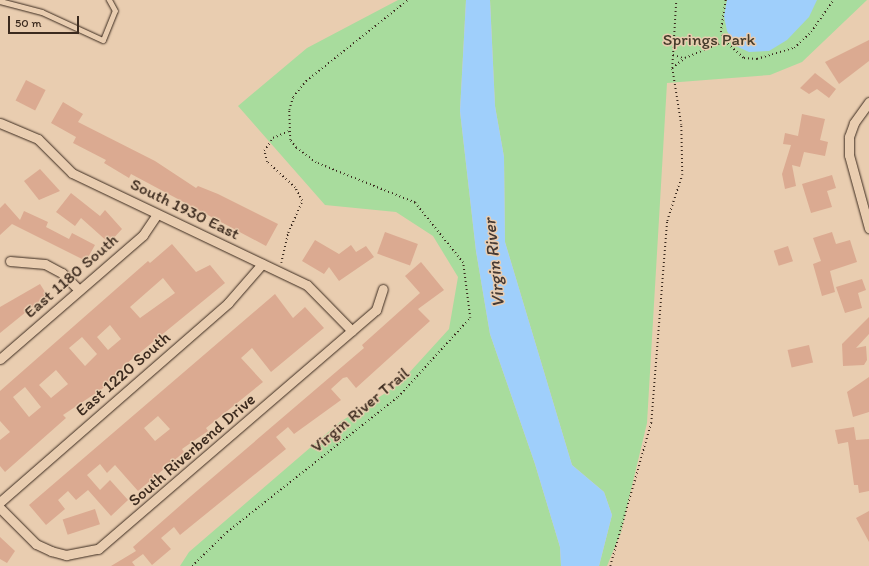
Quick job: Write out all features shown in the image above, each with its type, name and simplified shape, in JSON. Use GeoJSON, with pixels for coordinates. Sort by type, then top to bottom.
{"type":"FeatureCollection","features":[{"type":"Feature","properties":{"kind":"street"},"geometry":{"type":"LineString","coordinates":[[869,102],[854,123],[849,137],[849,155],[869,228]]}},
{"type":"Feature","properties":{"kind":"street","name":"South 1930 East"},"geometry":{"type":"LineString","coordinates":[[0,123],[38,139],[72,173],[262,264],[318,293],[352,331]]}},
{"type":"Feature","properties":{"kind":"street","name":"East 1180 South"},"geometry":{"type":"LineString","coordinates":[[0,359],[143,235],[157,214]]}},
{"type":"Feature","properties":{"kind":"street"},"geometry":{"type":"LineString","coordinates":[[10,262],[45,264],[62,273],[79,290]]}},
{"type":"Feature","properties":{"kind":"street","name":"East 1220 South"},"geometry":{"type":"LineString","coordinates":[[0,502],[228,303],[262,264]]}},
{"type":"Feature","properties":{"kind":"street","name":"South Riverbend Drive"},"geometry":{"type":"LineString","coordinates":[[0,508],[36,544],[51,551],[74,555],[98,549],[376,310],[383,289]]}},
{"type":"Feature","properties":{"kind":"lane"},"geometry":{"type":"LineString","coordinates":[[0,1],[42,12],[103,40],[115,11],[109,0]]}},
{"type":"Feature","properties":{"kind":"path"},"geometry":{"type":"LineString","coordinates":[[281,264],[302,202],[295,188],[267,162],[264,151],[273,138],[288,131],[293,97],[306,81],[408,0]]}},
{"type":"Feature","properties":{"kind":"path"},"geometry":{"type":"LineString","coordinates":[[610,566],[651,423],[667,221],[682,175],[681,124],[672,68],[676,0]]}},
{"type":"Feature","properties":{"kind":"path"},"geometry":{"type":"LineString","coordinates":[[726,0],[721,31],[725,41],[744,58],[773,57],[794,48],[811,32],[833,0]]}},
{"type":"Feature","properties":{"kind":"path"},"geometry":{"type":"LineString","coordinates":[[672,68],[685,58],[725,41]]}},
{"type":"Feature","properties":{"kind":"path"},"geometry":{"type":"LineString","coordinates":[[672,54],[685,58]]}},
{"type":"Feature","properties":{"kind":"path","name":"Virgin River Trail"},"geometry":{"type":"LineString","coordinates":[[192,566],[227,532],[398,397],[470,318],[462,263],[415,203],[316,163],[296,148],[288,131]]}},
{"type":"Feature","properties":{"kind":"green space"},"geometry":{"type":"Polygon","coordinates":[[[398,0],[466,0],[460,111],[476,251],[490,334],[535,464],[560,547],[561,566],[180,566],[189,552],[340,422],[398,385],[449,329],[458,277],[433,236],[396,212],[325,205],[238,106],[307,48],[398,0]]]}},
{"type":"Feature","properties":{"kind":"green space","name":"Springs Park"},"geometry":{"type":"Polygon","coordinates":[[[490,0],[867,0],[802,62],[770,75],[667,83],[647,423],[621,532],[607,566],[599,566],[612,515],[604,492],[572,465],[505,242],[504,157],[495,106],[490,0]]]}},
{"type":"Feature","properties":{"kind":"water","name":"Virgin River"},"geometry":{"type":"Polygon","coordinates":[[[466,0],[490,0],[495,106],[504,157],[505,242],[572,465],[604,492],[612,515],[599,566],[561,566],[560,547],[535,464],[490,334],[476,251],[460,111],[466,0]]]}},
{"type":"Feature","properties":{"kind":"water"},"geometry":{"type":"Polygon","coordinates":[[[727,0],[817,0],[809,17],[787,40],[769,51],[749,52],[736,46],[727,31],[724,16],[727,0]]]}},
{"type":"Feature","properties":{"kind":"building"},"geometry":{"type":"Polygon","coordinates":[[[869,40],[869,61],[839,84],[825,62],[869,40]]]}},
{"type":"Feature","properties":{"kind":"building"},"geometry":{"type":"Polygon","coordinates":[[[815,73],[836,89],[829,98],[817,89],[809,94],[800,88],[815,73]]]}},
{"type":"Feature","properties":{"kind":"building"},"geometry":{"type":"Polygon","coordinates":[[[26,80],[46,90],[35,110],[16,100],[26,80]]]}},
{"type":"Feature","properties":{"kind":"building"},"geometry":{"type":"Polygon","coordinates":[[[63,102],[83,114],[78,122],[155,161],[196,188],[198,186],[218,194],[278,224],[266,246],[131,174],[129,178],[104,163],[106,160],[73,143],[76,137],[51,123],[63,102]]]}},
{"type":"Feature","properties":{"kind":"building"},"geometry":{"type":"Polygon","coordinates":[[[802,114],[825,119],[820,140],[828,142],[825,156],[804,152],[800,167],[792,165],[796,186],[785,189],[782,174],[791,145],[783,144],[785,133],[798,136],[802,114]]]}},
{"type":"Feature","properties":{"kind":"building"},"geometry":{"type":"Polygon","coordinates":[[[40,169],[60,191],[39,200],[24,181],[40,169]]]}},
{"type":"Feature","properties":{"kind":"building"},"geometry":{"type":"Polygon","coordinates":[[[832,175],[836,188],[827,191],[832,207],[811,213],[802,184],[832,175]]]}},
{"type":"Feature","properties":{"kind":"building"},"geometry":{"type":"Polygon","coordinates":[[[71,193],[100,216],[105,210],[122,229],[109,243],[81,218],[75,226],[56,212],[71,193]]]}},
{"type":"Feature","properties":{"kind":"building"},"geometry":{"type":"Polygon","coordinates":[[[5,203],[20,220],[24,211],[48,222],[46,227],[69,239],[72,233],[95,245],[86,261],[12,224],[0,235],[0,208],[5,203]]]}},
{"type":"Feature","properties":{"kind":"building"},"geometry":{"type":"Polygon","coordinates":[[[385,232],[418,244],[410,266],[377,254],[385,232]]]}},
{"type":"Feature","properties":{"kind":"building"},"geometry":{"type":"Polygon","coordinates":[[[832,232],[836,244],[850,240],[857,262],[830,271],[835,292],[822,296],[813,264],[821,261],[813,238],[832,232]]]}},
{"type":"Feature","properties":{"kind":"building"},"geometry":{"type":"Polygon","coordinates":[[[315,240],[339,254],[351,245],[356,252],[366,246],[374,257],[339,281],[329,267],[324,274],[302,261],[315,240]]]}},
{"type":"Feature","properties":{"kind":"building"},"geometry":{"type":"Polygon","coordinates":[[[172,244],[196,272],[210,265],[225,283],[126,364],[102,389],[63,415],[66,418],[5,472],[0,466],[0,440],[10,432],[0,421],[0,391],[148,261],[150,263],[172,244]],[[163,278],[130,307],[140,318],[175,293],[163,278]],[[110,325],[97,337],[108,350],[121,339],[110,325]],[[82,337],[69,348],[85,366],[97,354],[82,337]],[[56,370],[39,385],[51,398],[68,384],[56,370]],[[25,387],[13,397],[29,417],[41,407],[25,387]]]}},
{"type":"Feature","properties":{"kind":"building"},"geometry":{"type":"Polygon","coordinates":[[[788,246],[793,261],[779,266],[774,251],[788,246]]]}},
{"type":"Feature","properties":{"kind":"building"},"geometry":{"type":"Polygon","coordinates":[[[421,262],[444,290],[418,309],[430,321],[356,388],[347,377],[343,378],[331,389],[341,400],[294,434],[288,427],[276,437],[286,449],[180,535],[174,527],[161,538],[171,549],[152,565],[143,554],[132,562],[135,566],[111,566],[136,551],[133,547],[364,348],[362,345],[420,293],[405,276],[421,262]]]}},
{"type":"Feature","properties":{"kind":"building"},"geometry":{"type":"Polygon","coordinates":[[[862,279],[866,290],[858,293],[862,308],[845,313],[836,287],[862,279]]]}},
{"type":"Feature","properties":{"kind":"building"},"geometry":{"type":"Polygon","coordinates":[[[40,284],[47,295],[0,333],[0,307],[40,284]]]}},
{"type":"Feature","properties":{"kind":"building"},"geometry":{"type":"Polygon","coordinates":[[[275,294],[293,318],[305,307],[324,328],[271,372],[252,348],[241,358],[263,382],[206,428],[208,431],[182,449],[184,452],[138,491],[115,465],[107,473],[100,464],[87,475],[100,490],[110,480],[128,500],[111,516],[88,490],[76,500],[68,491],[58,500],[65,509],[46,525],[29,505],[275,294]],[[158,416],[144,428],[155,441],[170,429],[158,416]]]}},
{"type":"Feature","properties":{"kind":"building"},"geometry":{"type":"Polygon","coordinates":[[[869,317],[869,334],[856,348],[866,346],[867,360],[864,365],[843,366],[842,344],[869,317]]]}},
{"type":"Feature","properties":{"kind":"building"},"geometry":{"type":"Polygon","coordinates":[[[809,345],[813,363],[792,367],[788,350],[809,345]]]}},
{"type":"Feature","properties":{"kind":"building"},"geometry":{"type":"Polygon","coordinates":[[[869,377],[869,412],[853,417],[847,392],[869,377]]]}},
{"type":"Feature","properties":{"kind":"building"},"geometry":{"type":"Polygon","coordinates":[[[854,427],[856,440],[869,439],[869,491],[859,493],[858,485],[854,485],[848,442],[838,444],[835,430],[854,427]]]}},
{"type":"Feature","properties":{"kind":"building"},"geometry":{"type":"Polygon","coordinates":[[[95,509],[100,524],[68,535],[63,520],[95,509]]]}},
{"type":"Feature","properties":{"kind":"building"},"geometry":{"type":"Polygon","coordinates":[[[869,511],[869,542],[856,518],[869,511]]]}},
{"type":"Feature","properties":{"kind":"building"},"geometry":{"type":"Polygon","coordinates":[[[0,537],[15,551],[7,563],[0,559],[0,537]]]}}]}
